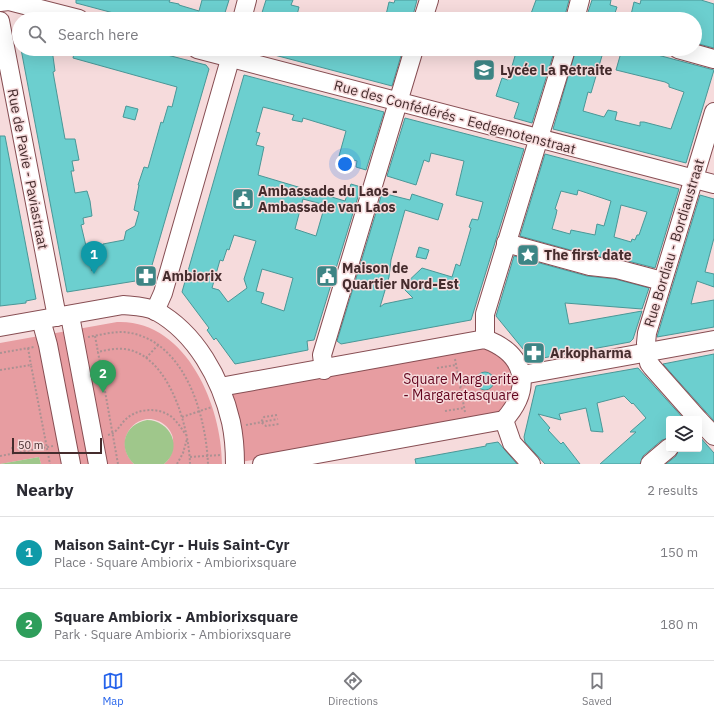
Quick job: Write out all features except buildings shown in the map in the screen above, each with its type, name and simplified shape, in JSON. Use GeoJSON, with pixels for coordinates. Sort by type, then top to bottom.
{"type":"FeatureCollection","features":[{"type":"Feature","properties":{"kind":"street"},"geometry":{"type":"LineString","coordinates":[[244,12],[247,0]]}},
{"type":"Feature","properties":{"kind":"street"},"geometry":{"type":"LineString","coordinates":[[425,12],[429,0]]}},
{"type":"Feature","properties":{"kind":"street"},"geometry":{"type":"LineString","coordinates":[[577,12],[580,0]]}},
{"type":"Feature","properties":{"kind":"street"},"geometry":{"type":"LineString","coordinates":[[0,2],[9,1],[52,12]]}},
{"type":"Feature","properties":{"kind":"street","name":"Rue de Pavie - Paviastraat"},"geometry":{"type":"LineString","coordinates":[[0,21],[57,321]]}},
{"type":"Feature","properties":{"kind":"street"},"geometry":{"type":"LineString","coordinates":[[155,311],[163,293],[231,56]]}},
{"type":"Feature","properties":{"kind":"street","name":"Rue des Confédérés - Eedgenotenstraat"},"geometry":{"type":"LineString","coordinates":[[242,56],[398,102],[714,184]]}},
{"type":"Feature","properties":{"kind":"street"},"geometry":{"type":"LineString","coordinates":[[324,370],[322,355],[412,56]]}},
{"type":"Feature","properties":{"kind":"street"},"geometry":{"type":"LineString","coordinates":[[485,339],[485,314],[564,56]]}},
{"type":"Feature","properties":{"kind":"street"},"geometry":{"type":"LineString","coordinates":[[702,56],[714,59]]}},
{"type":"Feature","properties":{"kind":"street","name":"Rue Bordiau - Bordiaustraat"},"geometry":{"type":"LineString","coordinates":[[647,352],[647,333],[714,112]]}},
{"type":"Feature","properties":{"kind":"street"},"geometry":{"type":"LineString","coordinates":[[506,243],[590,266],[616,270],[662,281]]}},
{"type":"Feature","properties":{"kind":"street"},"geometry":{"type":"LineString","coordinates":[[0,327],[57,321],[123,305],[135,306],[155,311],[172,322],[187,336],[200,352],[220,387],[231,422],[235,464]]}},
{"type":"Feature","properties":{"kind":"street"},"geometry":{"type":"LineString","coordinates":[[57,321],[71,464]]}},
{"type":"Feature","properties":{"kind":"street"},"geometry":{"type":"LineString","coordinates":[[57,321],[98,464]]}},
{"type":"Feature","properties":{"kind":"street"},"geometry":{"type":"LineString","coordinates":[[220,387],[324,370],[485,339],[504,348],[517,362],[522,375],[521,388],[514,407],[504,420],[346,457],[262,464]]}},
{"type":"Feature","properties":{"kind":"street"},"geometry":{"type":"LineString","coordinates":[[522,375],[714,340]]}},
{"type":"Feature","properties":{"kind":"street"},"geometry":{"type":"LineString","coordinates":[[647,352],[649,362],[652,367],[695,416]]}},
{"type":"Feature","properties":{"kind":"street"},"geometry":{"type":"LineString","coordinates":[[504,420],[512,443],[531,464]]}},
{"type":"Feature","properties":{"kind":"street"},"geometry":{"type":"LineString","coordinates":[[702,424],[714,436]]}},
{"type":"Feature","properties":{"kind":"street"},"geometry":{"type":"LineString","coordinates":[[650,464],[666,451]]}},
{"type":"Feature","properties":{"kind":"path"},"geometry":{"type":"LineString","coordinates":[[118,464],[94,336],[114,332],[129,332],[136,334],[158,345],[178,367],[188,381],[200,411],[206,434],[208,464]]}},
{"type":"Feature","properties":{"kind":"path"},"geometry":{"type":"LineString","coordinates":[[146,358],[158,345]]}},
{"type":"Feature","properties":{"kind":"path"},"geometry":{"type":"LineString","coordinates":[[28,348],[50,464]]}},
{"type":"Feature","properties":{"kind":"path"},"geometry":{"type":"LineString","coordinates":[[98,352],[125,349],[135,351],[146,358],[163,376],[171,389],[182,417],[187,437],[190,464]]}},
{"type":"Feature","properties":{"kind":"path"},"geometry":{"type":"LineString","coordinates":[[455,356],[465,416]]}},
{"type":"Feature","properties":{"kind":"path"},"geometry":{"type":"LineString","coordinates":[[0,370],[31,365]]}},
{"type":"Feature","properties":{"kind":"path"},"geometry":{"type":"LineString","coordinates":[[437,368],[456,365]]}},
{"type":"Feature","properties":{"kind":"path"},"geometry":{"type":"LineString","coordinates":[[460,386],[476,383]]}},
{"type":"Feature","properties":{"kind":"path"},"geometry":{"type":"LineString","coordinates":[[182,417],[210,408]]}},
{"type":"Feature","properties":{"kind":"path"},"geometry":{"type":"LineString","coordinates":[[445,411],[464,408]]}},
{"type":"Feature","properties":{"kind":"path"},"geometry":{"type":"LineString","coordinates":[[113,434],[131,415],[148,410],[156,410],[172,417],[187,437]]}},
{"type":"Feature","properties":{"kind":"path"},"geometry":{"type":"LineString","coordinates":[[261,422],[264,417],[277,415]]}},
{"type":"Feature","properties":{"kind":"path"},"geometry":{"type":"LineString","coordinates":[[243,425],[278,419]]}},
{"type":"Feature","properties":{"kind":"path"},"geometry":{"type":"LineString","coordinates":[[261,422],[266,426],[279,424]]}},
{"type":"Feature","properties":{"kind":"path"},"geometry":{"type":"LineString","coordinates":[[177,464],[183,453],[187,437]]}},
{"type":"Feature","properties":{"kind":"path"},"geometry":{"type":"LineString","coordinates":[[12,447],[13,453]]}},
{"type":"Feature","properties":{"kind":"path"},"geometry":{"type":"LineString","coordinates":[[190,457],[218,455]]}},
{"type":"Feature","properties":{"kind":"green space"},"geometry":{"type":"Polygon","coordinates":[[[117,322],[141,325],[163,335],[181,350],[195,370],[207,393],[215,417],[220,441],[222,464],[164,464],[172,452],[172,436],[166,426],[156,420],[147,419],[138,422],[131,427],[127,435],[125,444],[127,454],[134,464],[41,464],[39,457],[0,464],[0,343],[117,322]]]}},
{"type":"Feature","properties":{"kind":"green space","name":"Square Marguerite - Margaretasquare"},"geometry":{"type":"Polygon","coordinates":[[[481,348],[488,350],[501,358],[513,376],[514,384],[512,391],[502,411],[357,443],[240,462],[226,392],[481,348]]]}},
{"type":"Feature","properties":{"kind":"shaded area"},"geometry":{"type":"Polygon","coordinates":[[[147,420],[155,421],[162,425],[172,436],[173,450],[170,458],[164,464],[134,464],[126,451],[125,444],[128,431],[139,422],[147,420]]]}},
{"type":"Feature","properties":{"kind":"shaded area"},"geometry":{"type":"Polygon","coordinates":[[[39,457],[41,464],[0,464],[39,457]]]}},
{"type":"Feature","properties":{"kind":"place","name":"Lycée La Retraite"},"geometry":{"type":"Point","coordinates":[484,70]}},
{"type":"Feature","properties":{"kind":"place","name":"Ambassade du Laos - Ambassade van Laos"},"geometry":{"type":"Point","coordinates":[243,199]}},
{"type":"Feature","properties":{"kind":"place","name":"The first date"},"geometry":{"type":"Point","coordinates":[528,255]}},
{"type":"Feature","properties":{"kind":"place","name":"Maison Saint-Cyr - Huis Saint-Cyr"},"geometry":{"type":"Point","coordinates":[94,274]}},
{"type":"Feature","properties":{"kind":"place","name":"Ambiorix"},"geometry":{"type":"Point","coordinates":[146,276]}},
{"type":"Feature","properties":{"kind":"place","name":"Maison de Quartier Nord-Est"},"geometry":{"type":"Point","coordinates":[327,276]}},
{"type":"Feature","properties":{"kind":"place","name":"Arkopharma"},"geometry":{"type":"Point","coordinates":[534,353]}},
{"type":"Feature","properties":{"kind":"place","name":"Square Ambiorix - Ambiorixsquare"},"geometry":{"type":"Point","coordinates":[103,393]}}]}
